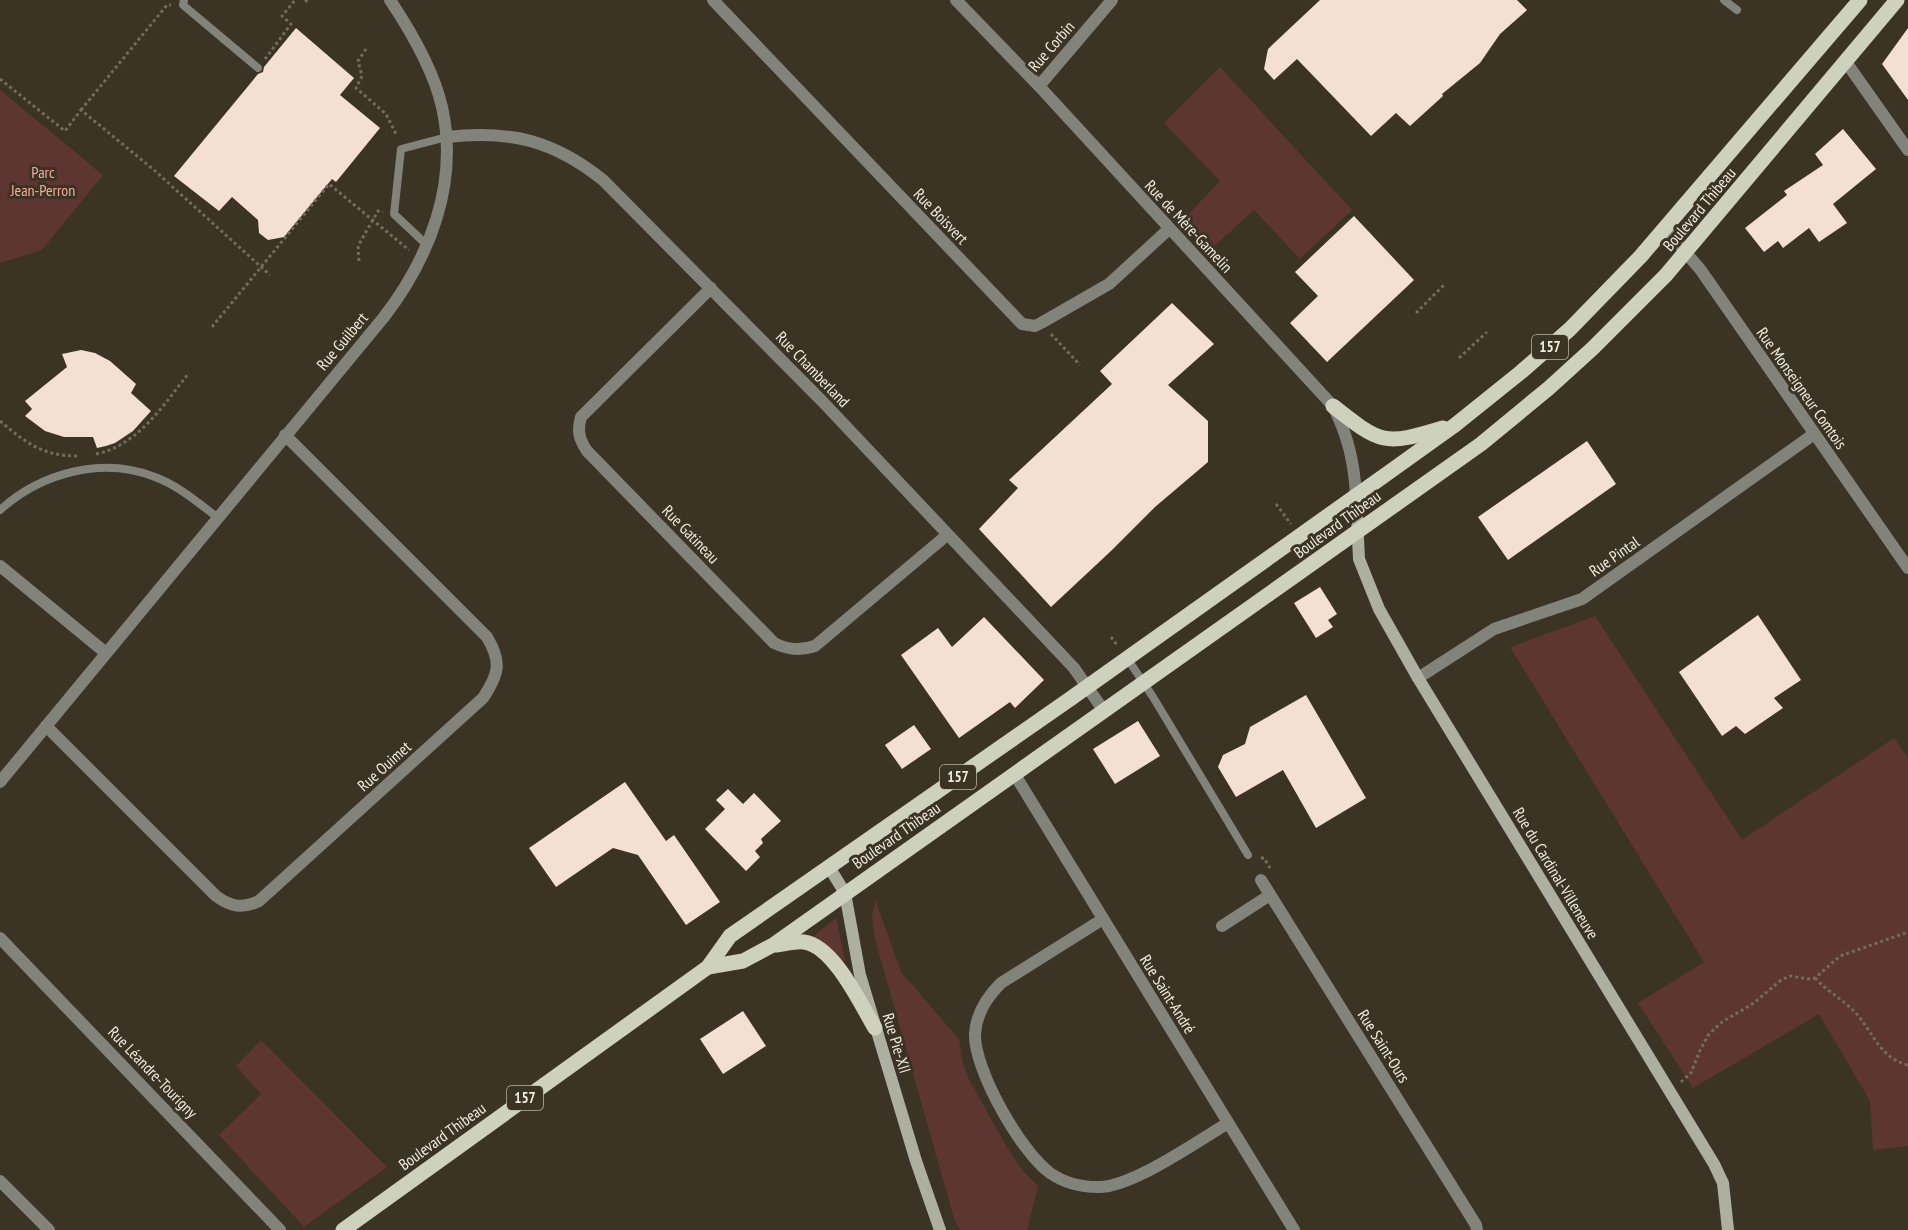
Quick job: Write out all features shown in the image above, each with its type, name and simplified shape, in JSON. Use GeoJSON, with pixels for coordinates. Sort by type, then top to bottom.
{"type":"FeatureCollection","features":[{"type":"Feature","properties":{"kind":"main road","name":"Boulevard Thibeau"},"geometry":{"type":"LineString","coordinates":[[343,1230],[708,967],[730,936],[1087,687],[1123,652],[1299,535],[1455,425],[1521,372],[1570,329],[1665,230],[1860,0]]}},
{"type":"Feature","properties":{"kind":"main road","name":"Boulevard Thibeau"},"geometry":{"type":"LineString","coordinates":[[708,967],[743,961],[773,945],[1481,444],[1593,348],[1666,275],[1897,0]]}},
{"type":"Feature","properties":{"kind":"main road"},"geometry":{"type":"LineString","coordinates":[[1333,406],[1362,429],[1386,439],[1409,438],[1455,425]]}},
{"type":"Feature","properties":{"kind":"main road"},"geometry":{"type":"LineString","coordinates":[[773,945],[804,942],[826,955],[840,970],[875,1028]]}},
{"type":"Feature","properties":{"kind":"street","name":"Rue Guilbert"},"geometry":{"type":"LineString","coordinates":[[0,782],[384,317],[405,289],[421,260],[436,220],[445,183],[447,137],[434,82],[414,40],[390,0]]}},
{"type":"Feature","properties":{"kind":"street","name":"Rue Boisvert"},"geometry":{"type":"LineString","coordinates":[[713,0],[1017,320],[1029,326],[1041,323]]}},
{"type":"Feature","properties":{"kind":"street","name":"Rue de Mère-Gamelin"},"geometry":{"type":"LineString","coordinates":[[956,0],[1039,86],[1333,406],[1350,444],[1356,495]]}},
{"type":"Feature","properties":{"kind":"street","name":"Rue Corbin"},"geometry":{"type":"LineString","coordinates":[[1039,86],[1112,0]]}},
{"type":"Feature","properties":{"kind":"street"},"geometry":{"type":"LineString","coordinates":[[1846,62],[1908,150]]}},
{"type":"Feature","properties":{"kind":"street","name":"Rue Chamberland"},"geometry":{"type":"LineString","coordinates":[[447,137],[475,134],[520,137],[556,149],[574,159],[609,186],[822,401],[1074,669],[1104,711]]}},
{"type":"Feature","properties":{"kind":"street"},"geometry":{"type":"LineString","coordinates":[[1041,323],[1109,284],[1169,229]]}},
{"type":"Feature","properties":{"kind":"street","name":"Rue Monseigneur Comtois"},"geometry":{"type":"LineString","coordinates":[[1665,230],[1686,251],[1908,568]]}},
{"type":"Feature","properties":{"kind":"street","name":"Rue Gatineau"},"geometry":{"type":"LineString","coordinates":[[711,288],[581,417],[578,428],[580,441],[587,451],[774,643],[784,648],[805,650],[815,646],[947,535]]}},
{"type":"Feature","properties":{"kind":"street","name":"Rue Pintal"},"geometry":{"type":"LineString","coordinates":[[1418,678],[1494,629],[1582,599],[1814,434]]}},
{"type":"Feature","properties":{"kind":"street","name":"Rue Ouimet"},"geometry":{"type":"LineString","coordinates":[[46,726],[216,896],[226,904],[237,907],[249,906],[259,901],[483,698],[498,670],[496,652],[487,637],[285,435]]}},
{"type":"Feature","properties":{"kind":"street","name":"Rue du Cardinal-Villeneuve"},"geometry":{"type":"LineString","coordinates":[[1356,495],[1359,559],[1379,609],[1418,678],[1719,1173],[1725,1193],[1728,1230]]}},
{"type":"Feature","properties":{"kind":"street"},"geometry":{"type":"LineString","coordinates":[[0,566],[106,653]]}},
{"type":"Feature","properties":{"kind":"street","name":"Rue Saint-André"},"geometry":{"type":"LineString","coordinates":[[1015,775],[1294,1230]]}},
{"type":"Feature","properties":{"kind":"street","name":"Rue Pie-XII"},"geometry":{"type":"LineString","coordinates":[[829,867],[845,893],[860,975],[916,1161],[940,1230]]}},
{"type":"Feature","properties":{"kind":"street","name":"Rue Saint-Ours"},"geometry":{"type":"LineString","coordinates":[[1261,880],[1477,1230]]}},
{"type":"Feature","properties":{"kind":"street"},"geometry":{"type":"LineString","coordinates":[[1222,926],[1270,895]]}},
{"type":"Feature","properties":{"kind":"street"},"geometry":{"type":"LineString","coordinates":[[1103,919],[1002,983],[993,991],[981,1011],[975,1036],[979,1060],[983,1073],[1021,1143],[1035,1159],[1058,1177],[1077,1185],[1110,1186],[1136,1177],[1228,1123]]}},
{"type":"Feature","properties":{"kind":"street","name":"Rue Léandre-Tourigny"},"geometry":{"type":"LineString","coordinates":[[0,938],[280,1230]]}},
{"type":"Feature","properties":{"kind":"street"},"geometry":{"type":"LineString","coordinates":[[0,1181],[48,1230]]}},
{"type":"Feature","properties":{"kind":"lane"},"geometry":{"type":"LineString","coordinates":[[1724,0],[1737,10]]}},
{"type":"Feature","properties":{"kind":"lane"},"geometry":{"type":"LineString","coordinates":[[183,3],[258,68]]}},
{"type":"Feature","properties":{"kind":"lane"},"geometry":{"type":"LineString","coordinates":[[427,245],[394,214],[401,148],[447,137]]}},
{"type":"Feature","properties":{"kind":"lane"},"geometry":{"type":"LineString","coordinates":[[0,510],[18,495],[55,477],[93,468],[119,468],[145,473],[167,482],[217,518]]}},
{"type":"Feature","properties":{"kind":"lane"},"geometry":{"type":"LineString","coordinates":[[1123,652],[1248,855]]}},
{"type":"Feature","properties":{"kind":"path"},"geometry":{"type":"LineString","coordinates":[[258,68],[291,24],[282,16],[295,0]]}},
{"type":"Feature","properties":{"kind":"path"},"geometry":{"type":"LineString","coordinates":[[0,79],[66,131],[167,5],[183,3]]}},
{"type":"Feature","properties":{"kind":"path"},"geometry":{"type":"LineString","coordinates":[[366,49],[358,61],[362,76],[356,88],[389,117],[401,148]]}},
{"type":"Feature","properties":{"kind":"path"},"geometry":{"type":"LineString","coordinates":[[81,110],[154,170],[270,275]]}},
{"type":"Feature","properties":{"kind":"path"},"geometry":{"type":"LineString","coordinates":[[212,327],[329,184],[421,260]]}},
{"type":"Feature","properties":{"kind":"path"},"geometry":{"type":"LineString","coordinates":[[359,261],[358,246],[372,219],[378,211],[394,214]]}},
{"type":"Feature","properties":{"kind":"path"},"geometry":{"type":"LineString","coordinates":[[1416,313],[1444,285]]}},
{"type":"Feature","properties":{"kind":"path"},"geometry":{"type":"LineString","coordinates":[[1041,323],[1080,365]]}},
{"type":"Feature","properties":{"kind":"path"},"geometry":{"type":"LineString","coordinates":[[1459,358],[1487,333]]}},
{"type":"Feature","properties":{"kind":"path"},"geometry":{"type":"LineString","coordinates":[[91,455],[117,448],[133,438],[189,373]]}},
{"type":"Feature","properties":{"kind":"path"},"geometry":{"type":"LineString","coordinates":[[0,421],[34,447],[59,455],[81,456]]}},
{"type":"Feature","properties":{"kind":"path"},"geometry":{"type":"LineString","coordinates":[[1276,504],[1299,535]]}},
{"type":"Feature","properties":{"kind":"path"},"geometry":{"type":"LineString","coordinates":[[1111,637],[1123,652]]}},
{"type":"Feature","properties":{"kind":"path"},"geometry":{"type":"LineString","coordinates":[[1815,978],[1840,956],[1908,932]]}},
{"type":"Feature","properties":{"kind":"path"},"geometry":{"type":"LineString","coordinates":[[1669,1089],[1691,1073],[1709,1034],[1722,1022],[1754,1003],[1785,977],[1815,978],[1858,1015],[1884,1052],[1899,1063],[1908,1065]]}},
{"type":"Feature","properties":{"kind":"green space"},"geometry":{"type":"Polygon","coordinates":[[[1220,67],[1352,210],[1300,259],[1254,210],[1212,248],[1184,219],[1220,181],[1164,123],[1220,67]]]}},
{"type":"Feature","properties":{"kind":"green space","name":"Parc Jean-Perron"},"geometry":{"type":"Polygon","coordinates":[[[0,90],[103,175],[42,250],[0,263],[0,90]]]}},
{"type":"Feature","properties":{"kind":"green space"},"geometry":{"type":"Polygon","coordinates":[[[1595,616],[1742,840],[1894,738],[1908,758],[1908,1146],[1873,1150],[1870,1101],[1819,1014],[1693,1088],[1638,1003],[1704,962],[1510,647],[1595,616]]]}},
{"type":"Feature","properties":{"kind":"green space"},"geometry":{"type":"Polygon","coordinates":[[[875,899],[901,972],[959,1039],[962,1060],[968,1077],[1006,1146],[1023,1171],[1038,1186],[1027,1230],[960,1230],[955,1222],[875,939],[872,918],[875,899]]]}},
{"type":"Feature","properties":{"kind":"green space"},"geometry":{"type":"Polygon","coordinates":[[[836,918],[845,961],[842,961],[814,936],[836,918]]]}},
{"type":"Feature","properties":{"kind":"green space"},"geometry":{"type":"Polygon","coordinates":[[[261,1040],[387,1167],[304,1227],[219,1135],[261,1094],[236,1066],[261,1040]]]}},
{"type":"Feature","properties":{"kind":"building"},"geometry":{"type":"Polygon","coordinates":[[[1320,0],[1517,0],[1527,10],[1500,34],[1480,63],[1442,94],[1443,96],[1410,126],[1396,113],[1371,136],[1297,59],[1274,80],[1264,69],[1268,49],[1320,0]]]}},
{"type":"Feature","properties":{"kind":"building"},"geometry":{"type":"Polygon","coordinates":[[[296,28],[354,78],[340,95],[380,128],[336,182],[332,179],[284,237],[268,240],[259,233],[258,220],[232,197],[219,211],[174,176],[258,74],[263,72],[264,67],[296,28]]]}},
{"type":"Feature","properties":{"kind":"building"},"geometry":{"type":"Polygon","coordinates":[[[1908,28],[1908,100],[1882,64],[1908,28]]]}},
{"type":"Feature","properties":{"kind":"building"},"geometry":{"type":"Polygon","coordinates":[[[1843,129],[1876,169],[1833,204],[1847,223],[1819,242],[1809,228],[1783,248],[1778,241],[1764,252],[1745,228],[1787,195],[1784,191],[1823,165],[1815,154],[1843,129]]]}},
{"type":"Feature","properties":{"kind":"building"},"geometry":{"type":"Polygon","coordinates":[[[1354,216],[1414,280],[1327,362],[1290,323],[1318,296],[1295,272],[1354,216]]]}},
{"type":"Feature","properties":{"kind":"building"},"geometry":{"type":"Polygon","coordinates":[[[1172,303],[1214,344],[1168,385],[1208,421],[1208,462],[1155,507],[1051,607],[979,529],[1018,488],[1009,480],[1112,384],[1100,371],[1172,303]]]}},
{"type":"Feature","properties":{"kind":"building"},"geometry":{"type":"Polygon","coordinates":[[[81,350],[95,353],[110,361],[136,384],[131,393],[151,411],[133,431],[115,443],[97,448],[93,437],[64,437],[45,431],[25,416],[32,409],[25,401],[67,367],[62,354],[81,350]]]}},
{"type":"Feature","properties":{"kind":"building"},"geometry":{"type":"Polygon","coordinates":[[[1587,441],[1616,484],[1508,560],[1478,517],[1587,441]]]}},
{"type":"Feature","properties":{"kind":"building"},"geometry":{"type":"Polygon","coordinates":[[[1320,587],[1337,614],[1328,620],[1333,627],[1316,638],[1294,603],[1320,587]]]}},
{"type":"Feature","properties":{"kind":"building"},"geometry":{"type":"Polygon","coordinates":[[[1758,615],[1801,680],[1774,698],[1783,708],[1745,734],[1736,726],[1722,736],[1679,672],[1758,615]]]}},
{"type":"Feature","properties":{"kind":"building"},"geometry":{"type":"Polygon","coordinates":[[[984,617],[1044,680],[1015,708],[1010,702],[959,738],[901,655],[938,628],[952,647],[984,617]]]}},
{"type":"Feature","properties":{"kind":"building"},"geometry":{"type":"Polygon","coordinates":[[[1306,695],[1366,798],[1316,828],[1283,770],[1236,797],[1218,767],[1223,755],[1245,744],[1250,727],[1306,695]]]}},
{"type":"Feature","properties":{"kind":"building"},"geometry":{"type":"Polygon","coordinates":[[[1138,721],[1160,756],[1115,784],[1093,749],[1138,721]]]}},
{"type":"Feature","properties":{"kind":"building"},"geometry":{"type":"Polygon","coordinates":[[[914,725],[931,749],[902,769],[885,745],[914,725]]]}},
{"type":"Feature","properties":{"kind":"building"},"geometry":{"type":"Polygon","coordinates":[[[625,782],[666,841],[674,835],[720,902],[686,925],[638,855],[613,848],[556,887],[529,848],[625,782]]]}},
{"type":"Feature","properties":{"kind":"building"},"geometry":{"type":"Polygon","coordinates":[[[728,789],[743,804],[754,793],[781,821],[761,839],[763,843],[755,851],[760,857],[746,871],[705,829],[725,809],[716,800],[728,789]]]}},
{"type":"Feature","properties":{"kind":"building"},"geometry":{"type":"Polygon","coordinates":[[[743,1011],[766,1046],[723,1074],[700,1039],[743,1011]]]}}]}
